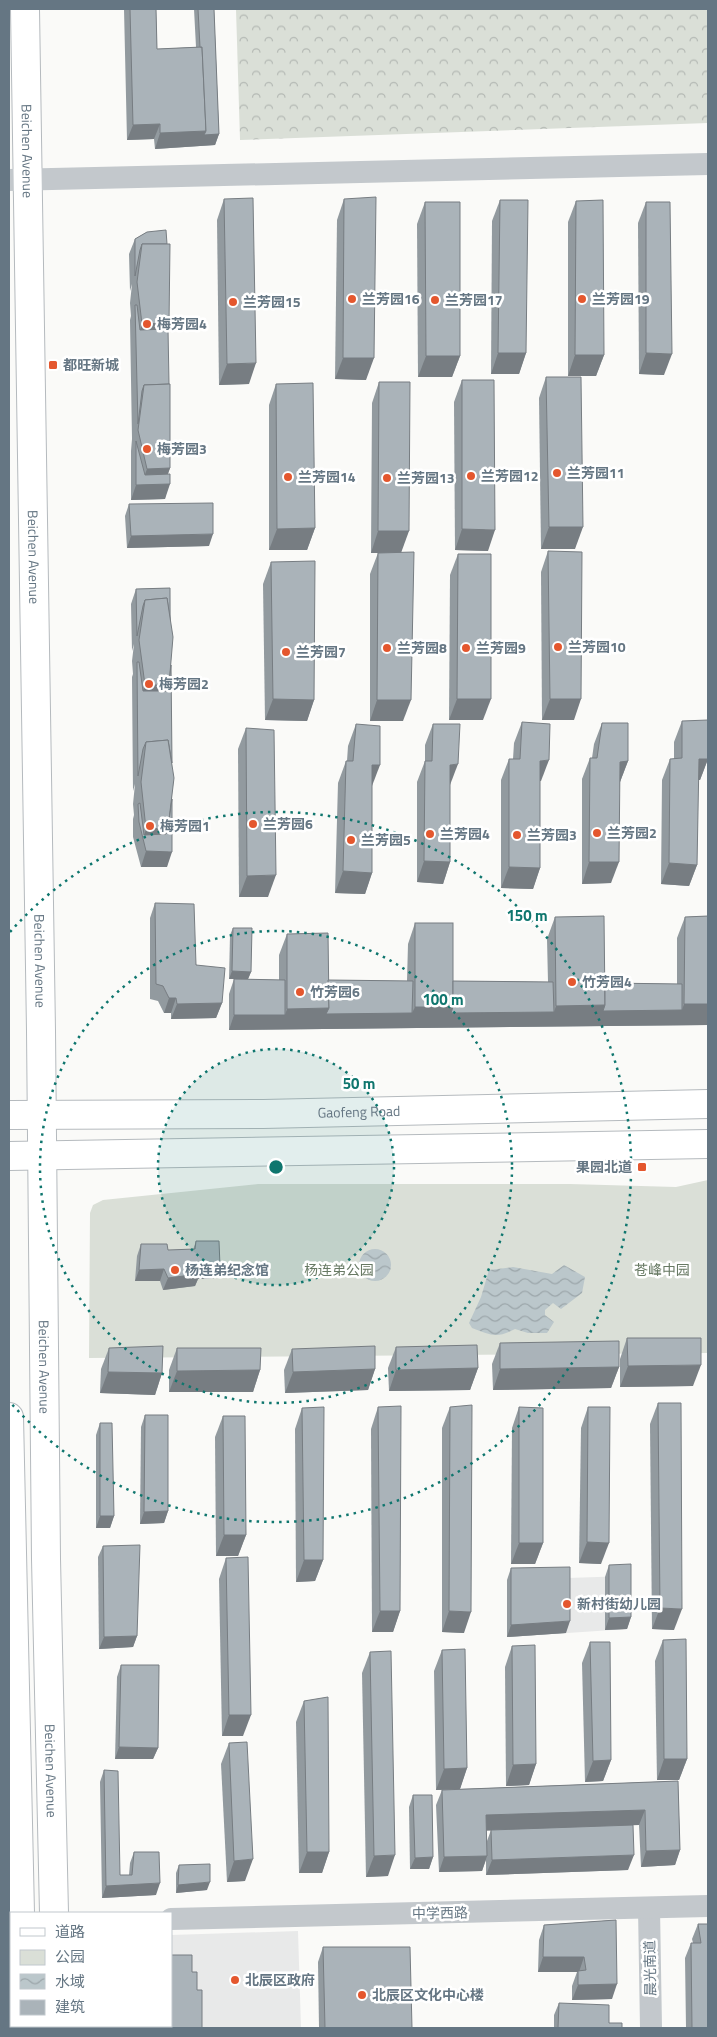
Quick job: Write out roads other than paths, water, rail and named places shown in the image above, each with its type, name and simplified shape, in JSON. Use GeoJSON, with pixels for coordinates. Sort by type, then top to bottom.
{"type":"FeatureCollection","features":[{"type":"Feature","properties":{"kind":"main road","name":"Beichen Avenue"},"geometry":{"type":"LineString","coordinates":[[25,9],[15,184],[42,1114],[46,1569],[54,1912]]}},
{"type":"Feature","properties":{"kind":"main road","name":"Gaofeng Road"},"geometry":{"type":"LineString","coordinates":[[9,1115],[272,1114],[708,1104]]}},
{"type":"Feature","properties":{"kind":"main road"},"geometry":{"type":"LineString","coordinates":[[9,1156],[708,1144]]}},
{"type":"Feature","properties":{"kind":"main road"},"geometry":{"type":"LineString","coordinates":[[9,1417],[20,1912]]}},
{"type":"Feature","properties":{"kind":"street"},"geometry":{"type":"LineString","coordinates":[[15,184],[708,164]]}},
{"type":"Feature","properties":{"kind":"street","name":"中学西路"},"geometry":{"type":"LineString","coordinates":[[172,1919],[708,1906]]}},
{"type":"Feature","properties":{"kind":"street","name":"晨光南道"},"geometry":{"type":"LineString","coordinates":[[649,1908],[651,2028]]}},
{"type":"Feature","properties":{"kind":"water"},"geometry":{"type":"Polygon","coordinates":[[[375,1249],[381,1250],[386,1254],[390,1259],[390,1271],[386,1276],[381,1280],[375,1281],[369,1280],[364,1276],[360,1271],[359,1265],[360,1259],[364,1254],[369,1250],[375,1249]]]}},
{"type":"Feature","properties":{"kind":"water"},"geometry":{"type":"Polygon","coordinates":[[[564,1265],[585,1277],[582,1293],[561,1309],[553,1303],[545,1310],[545,1315],[554,1322],[547,1333],[528,1333],[515,1329],[503,1334],[494,1335],[472,1328],[469,1323],[481,1297],[489,1270],[513,1267],[552,1274],[564,1265]]]}},
{"type":"Feature","properties":{"kind":"place","name":"兰芳园16"},"geometry":{"type":"Point","coordinates":[352,299]}},
{"type":"Feature","properties":{"kind":"place","name":"兰芳园19"},"geometry":{"type":"Point","coordinates":[582,299]}},
{"type":"Feature","properties":{"kind":"place","name":"兰芳园17"},"geometry":{"type":"Point","coordinates":[435,300]}},
{"type":"Feature","properties":{"kind":"place","name":"兰芳园15"},"geometry":{"type":"Point","coordinates":[233,302]}},
{"type":"Feature","properties":{"kind":"place","name":"梅芳园4"},"geometry":{"type":"Point","coordinates":[147,324]}},
{"type":"Feature","properties":{"kind":"place","name":"都旺新城"},"geometry":{"type":"Point","coordinates":[53,365]}},
{"type":"Feature","properties":{"kind":"place","name":"梅芳园3"},"geometry":{"type":"Point","coordinates":[147,449]}},
{"type":"Feature","properties":{"kind":"place","name":"兰芳园11"},"geometry":{"type":"Point","coordinates":[557,473]}},
{"type":"Feature","properties":{"kind":"place","name":"兰芳园12"},"geometry":{"type":"Point","coordinates":[471,476]}},
{"type":"Feature","properties":{"kind":"place","name":"兰芳园14"},"geometry":{"type":"Point","coordinates":[288,477]}},
{"type":"Feature","properties":{"kind":"place","name":"兰芳园13"},"geometry":{"type":"Point","coordinates":[387,478]}},
{"type":"Feature","properties":{"kind":"place","name":"兰芳园10"},"geometry":{"type":"Point","coordinates":[558,647]}},
{"type":"Feature","properties":{"kind":"place","name":"兰芳园8"},"geometry":{"type":"Point","coordinates":[387,648]}},
{"type":"Feature","properties":{"kind":"place","name":"兰芳园9"},"geometry":{"type":"Point","coordinates":[466,648]}},
{"type":"Feature","properties":{"kind":"place","name":"兰芳园7"},"geometry":{"type":"Point","coordinates":[286,652]}},
{"type":"Feature","properties":{"kind":"place","name":"梅芳园2"},"geometry":{"type":"Point","coordinates":[149,684]}},
{"type":"Feature","properties":{"kind":"place","name":"兰芳园6"},"geometry":{"type":"Point","coordinates":[253,824]}},
{"type":"Feature","properties":{"kind":"place","name":"梅芳园1"},"geometry":{"type":"Point","coordinates":[150,826]}},
{"type":"Feature","properties":{"kind":"place","name":"兰芳园2"},"geometry":{"type":"Point","coordinates":[597,833]}},
{"type":"Feature","properties":{"kind":"place","name":"兰芳园4"},"geometry":{"type":"Point","coordinates":[430,834]}},
{"type":"Feature","properties":{"kind":"place","name":"兰芳园3"},"geometry":{"type":"Point","coordinates":[517,835]}},
{"type":"Feature","properties":{"kind":"place","name":"兰芳园5"},"geometry":{"type":"Point","coordinates":[351,840]}},
{"type":"Feature","properties":{"kind":"place","name":"竹芳园4"},"geometry":{"type":"Point","coordinates":[572,982]}},
{"type":"Feature","properties":{"kind":"place","name":"竹芳园6"},"geometry":{"type":"Point","coordinates":[300,992]}},
{"type":"Feature","properties":{"kind":"place","name":"果园北道"},"geometry":{"type":"Point","coordinates":[642,1167]}},
{"type":"Feature","properties":{"kind":"place","name":"杨连弟纪念馆"},"geometry":{"type":"Point","coordinates":[175,1270]}},
{"type":"Feature","properties":{"kind":"place","name":"新村街幼儿园"},"geometry":{"type":"Point","coordinates":[567,1604]}},
{"type":"Feature","properties":{"kind":"place","name":"北辰区政府"},"geometry":{"type":"Point","coordinates":[235,1980]}},
{"type":"Feature","properties":{"kind":"place","name":"北辰区文化中心楼"},"geometry":{"type":"Point","coordinates":[362,1995]}},
{"type":"Feature","properties":{"kind":"park label","name":"杨连弟公园"},"geometry":{"type":"Point","coordinates":[339,1270]}},
{"type":"Feature","properties":{"kind":"park label","name":"苍峰中园"},"geometry":{"type":"Point","coordinates":[662,1270]}}]}
